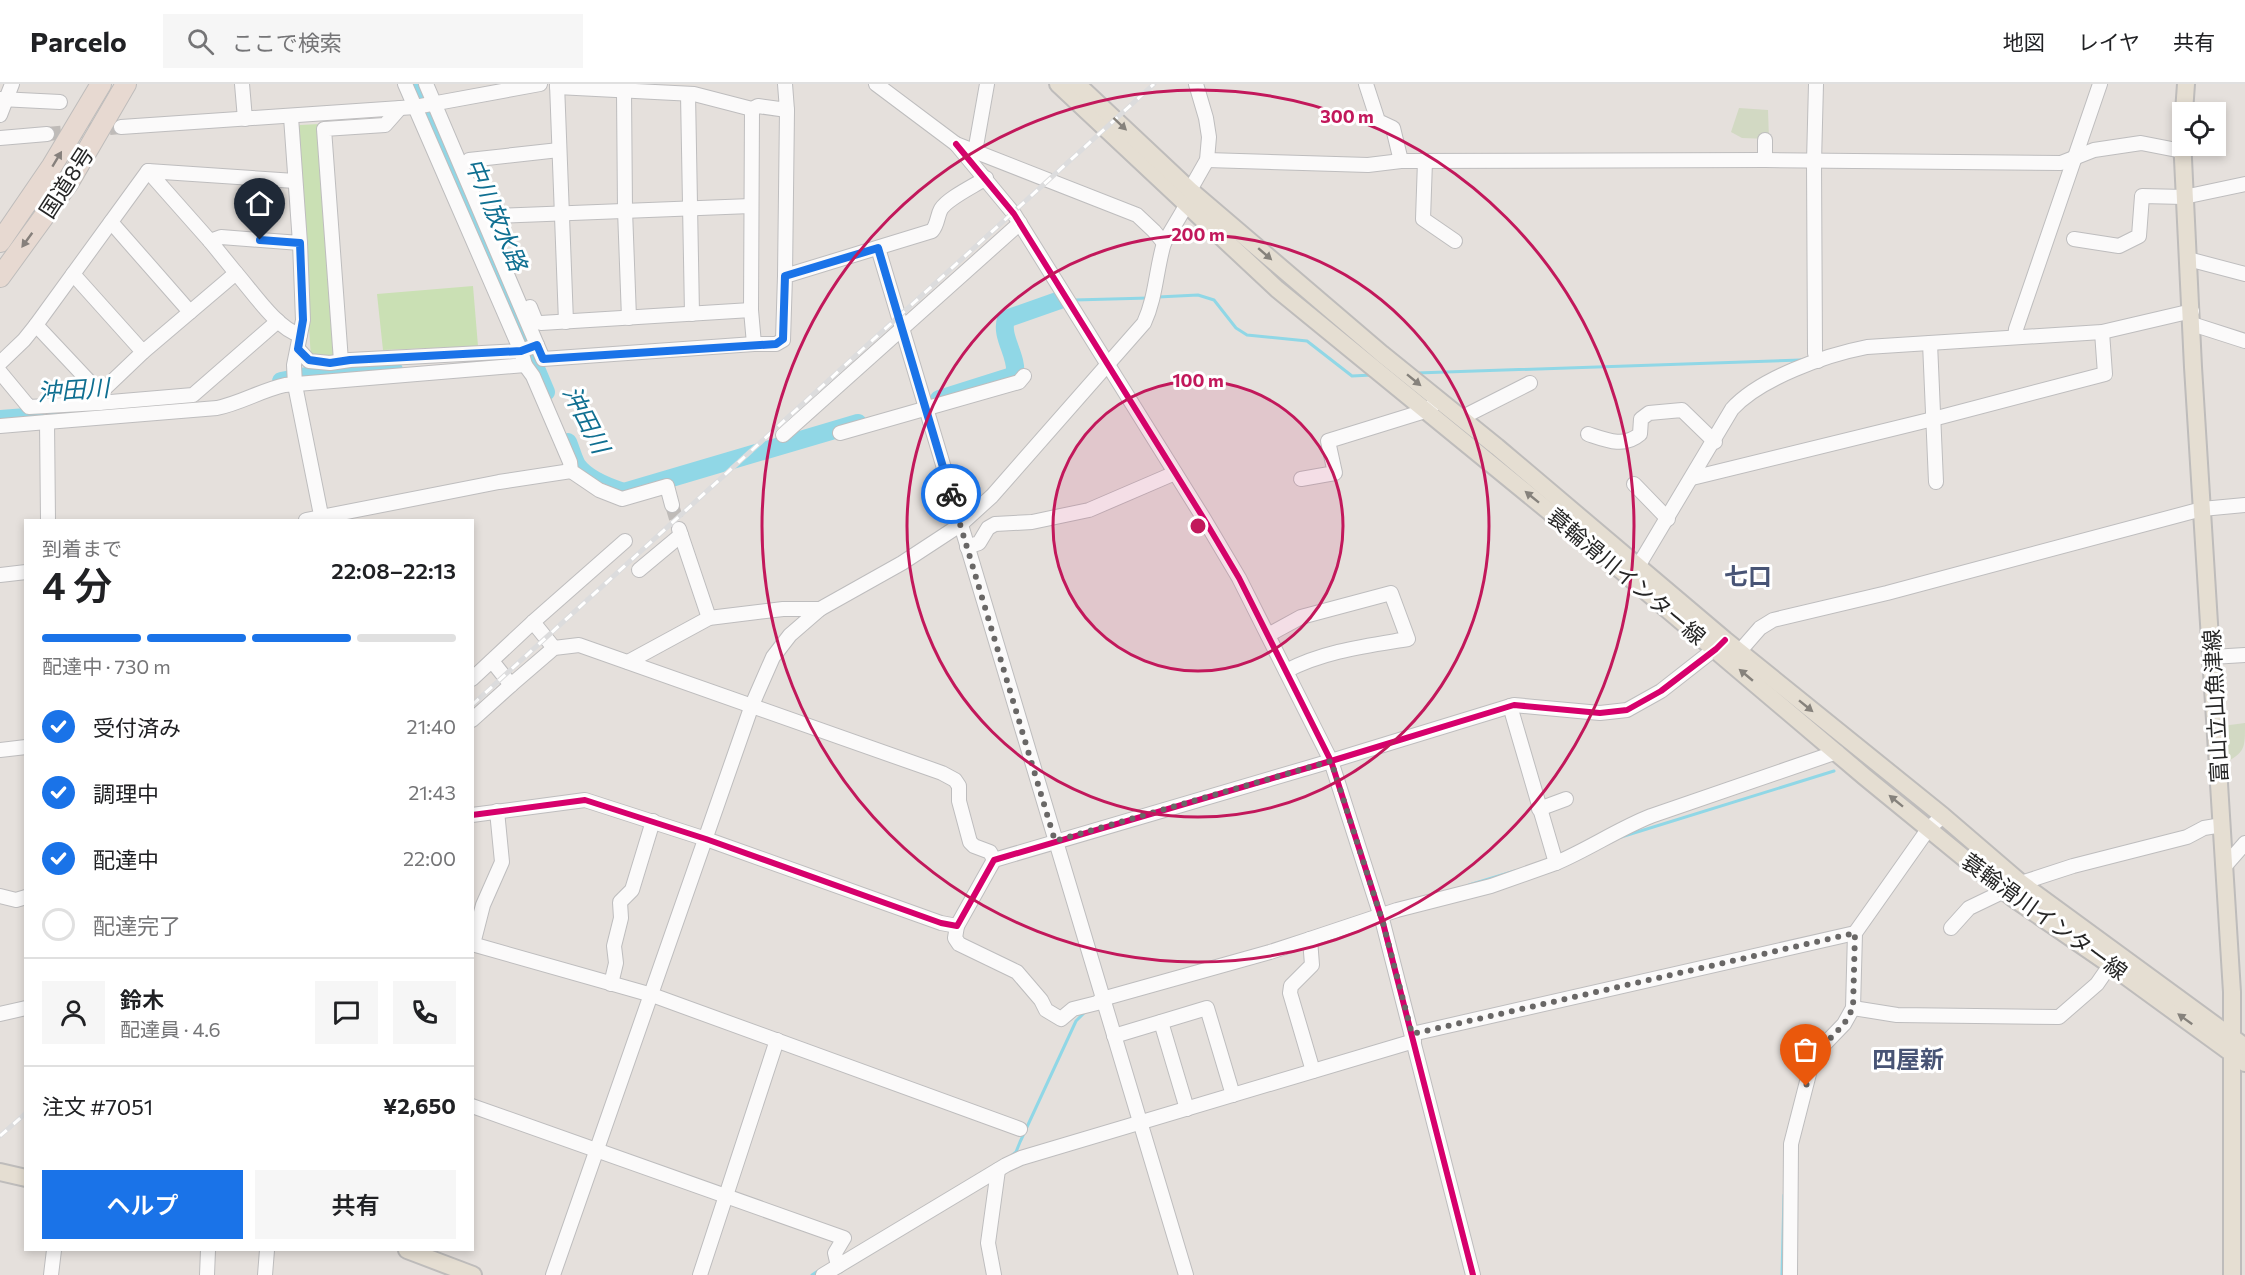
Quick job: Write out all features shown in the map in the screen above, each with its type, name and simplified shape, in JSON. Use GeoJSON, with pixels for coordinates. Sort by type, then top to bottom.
{"type":"FeatureCollection","features":[{"type":"Feature","properties":{"kind":"highway","name":"国道8号"},"geometry":{"type":"LineString","coordinates":[[0,242],[52,166],[101,84]]}},
{"type":"Feature","properties":{"kind":"highway","name":"国道8号"},"geometry":{"type":"LineString","coordinates":[[0,277],[69,182],[126,84]]}},
{"type":"Feature","properties":{"kind":"main road","name":"蓑輪滑川インター線"},"geometry":{"type":"LineString","coordinates":[[1058,84],[1189,197],[1461,418],[1637,568],[1836,752],[2005,892],[2114,959]]}},
{"type":"Feature","properties":{"kind":"main road","name":"蓑輪滑川インター線"},"geometry":{"type":"LineString","coordinates":[[1077,84],[1277,289],[1425,411],[1720,645],[1739,652],[1943,816],[2114,959],[2239,1050]]}},
{"type":"Feature","properties":{"kind":"main road"},"geometry":{"type":"LineString","coordinates":[[2185,102],[2186,84]]}},
{"type":"Feature","properties":{"kind":"main road","name":"富山立山魚津線"},"geometry":{"type":"LineString","coordinates":[[2182,156],[2222,825],[2239,993],[2232,1275]]}},
{"type":"Feature","properties":{"kind":"main road"},"geometry":{"type":"LineString","coordinates":[[0,1172],[24,1178]]}},
{"type":"Feature","properties":{"kind":"main road"},"geometry":{"type":"LineString","coordinates":[[410,1251],[472,1275]]}},
{"type":"Feature","properties":{"kind":"street"},"geometry":{"type":"LineString","coordinates":[[0,115],[3,99],[12,84]]}},
{"type":"Feature","properties":{"kind":"street"},"geometry":{"type":"LineString","coordinates":[[242,84],[245,119]]}},
{"type":"Feature","properties":{"kind":"street"},"geometry":{"type":"LineString","coordinates":[[405,84],[428,104],[469,160],[536,322],[751,310]]}},
{"type":"Feature","properties":{"kind":"street"},"geometry":{"type":"LineString","coordinates":[[426,84],[428,104],[525,365],[533,376],[570,462],[571,471]]}},
{"type":"Feature","properties":{"kind":"street"},"geometry":{"type":"LineString","coordinates":[[121,127],[400,108],[540,84]]}},
{"type":"Feature","properties":{"kind":"street"},"geometry":{"type":"LineString","coordinates":[[428,104],[543,359],[776,344],[783,339],[787,110],[785,84]]}},
{"type":"Feature","properties":{"kind":"street"},"geometry":{"type":"LineString","coordinates":[[876,84],[956,144],[986,178],[1020,223],[1176,473],[1239,578],[1268,635],[1331,761],[1380,916],[1473,1275]]}},
{"type":"Feature","properties":{"kind":"street"},"geometry":{"type":"LineString","coordinates":[[975,152],[987,84]]}},
{"type":"Feature","properties":{"kind":"street"},"geometry":{"type":"LineString","coordinates":[[553,1275],[752,705],[773,657],[790,635],[820,609],[902,563],[960,525],[992,496],[1138,332],[1144,323],[1153,298],[1164,243],[1206,160],[1209,137],[1196,84]]}},
{"type":"Feature","properties":{"kind":"street"},"geometry":{"type":"LineString","coordinates":[[1366,84],[1378,121],[1393,128],[1401,161]]}},
{"type":"Feature","properties":{"kind":"street"},"geometry":{"type":"LineString","coordinates":[[1816,84],[1815,353],[1818,361]]}},
{"type":"Feature","properties":{"kind":"street"},"geometry":{"type":"LineString","coordinates":[[2015,337],[2100,84]]}},
{"type":"Feature","properties":{"kind":"street"},"geometry":{"type":"LineString","coordinates":[[566,322],[557,86],[624,92],[688,94],[752,109],[758,106],[787,110]]}},
{"type":"Feature","properties":{"kind":"street"},"geometry":{"type":"LineString","coordinates":[[624,92],[629,318]]}},
{"type":"Feature","properties":{"kind":"street"},"geometry":{"type":"LineString","coordinates":[[688,94],[692,314]]}},
{"type":"Feature","properties":{"kind":"street"},"geometry":{"type":"LineString","coordinates":[[3,99],[60,102]]}},
{"type":"Feature","properties":{"kind":"street"},"geometry":{"type":"LineString","coordinates":[[324,129],[385,125],[400,108]]}},
{"type":"Feature","properties":{"kind":"street"},"geometry":{"type":"LineString","coordinates":[[752,109],[751,310],[754,344]]}},
{"type":"Feature","properties":{"kind":"street"},"geometry":{"type":"LineString","coordinates":[[321,114],[341,362]]}},
{"type":"Feature","properties":{"kind":"street"},"geometry":{"type":"LineString","coordinates":[[291,117],[303,320],[294,365],[295,385],[321,519],[571,471],[598,490],[622,499],[667,486],[672,505]]}},
{"type":"Feature","properties":{"kind":"street"},"geometry":{"type":"LineString","coordinates":[[0,138],[47,134]]}},
{"type":"Feature","properties":{"kind":"street"},"geometry":{"type":"LineString","coordinates":[[1765,140],[1766,160]]}},
{"type":"Feature","properties":{"kind":"street"},"geometry":{"type":"LineString","coordinates":[[1206,160],[1368,165],[1401,161],[2061,162],[2094,150],[2141,143],[2172,145]]}},
{"type":"Feature","properties":{"kind":"street"},"geometry":{"type":"LineString","coordinates":[[956,144],[1137,215],[1164,243]]}},
{"type":"Feature","properties":{"kind":"street"},"geometry":{"type":"LineString","coordinates":[[469,160],[559,150]]}},
{"type":"Feature","properties":{"kind":"street"},"geometry":{"type":"LineString","coordinates":[[1425,161],[1424,219],[1455,241]]}},
{"type":"Feature","properties":{"kind":"street"},"geometry":{"type":"LineString","coordinates":[[148,171],[278,321],[293,333],[309,360],[330,363],[521,351],[537,345]]}},
{"type":"Feature","properties":{"kind":"street"},"geometry":{"type":"LineString","coordinates":[[148,171],[295,181]]}},
{"type":"Feature","properties":{"kind":"street"},"geometry":{"type":"LineString","coordinates":[[0,363],[36,325],[148,171]]}},
{"type":"Feature","properties":{"kind":"street"},"geometry":{"type":"LineString","coordinates":[[785,276],[932,231],[937,225],[940,210],[946,203],[986,178]]}},
{"type":"Feature","properties":{"kind":"street"},"geometry":{"type":"LineString","coordinates":[[2074,238],[2119,246],[2139,236],[2142,196],[2184,196],[2245,184]]}},
{"type":"Feature","properties":{"kind":"street"},"geometry":{"type":"LineString","coordinates":[[493,216],[751,206]]}},
{"type":"Feature","properties":{"kind":"street"},"geometry":{"type":"LineString","coordinates":[[111,222],[190,312]]}},
{"type":"Feature","properties":{"kind":"street"},"geometry":{"type":"LineString","coordinates":[[783,435],[1020,223]]}},
{"type":"Feature","properties":{"kind":"street"},"geometry":{"type":"LineString","coordinates":[[210,241],[221,237],[300,243]]}},
{"type":"Feature","properties":{"kind":"street"},"geometry":{"type":"LineString","coordinates":[[878,248],[1186,1275]]}},
{"type":"Feature","properties":{"kind":"street"},"geometry":{"type":"LineString","coordinates":[[2188,260],[2245,274]]}},
{"type":"Feature","properties":{"kind":"street"},"geometry":{"type":"LineString","coordinates":[[100,398],[143,352],[236,273]]}},
{"type":"Feature","properties":{"kind":"street"},"geometry":{"type":"LineString","coordinates":[[73,274],[143,352]]}},
{"type":"Feature","properties":{"kind":"street"},"geometry":{"type":"LineString","coordinates":[[1637,568],[1715,442],[1732,409],[1741,399],[1759,388],[1840,352],[1867,347],[2102,332],[2192,317],[2245,341]]}},
{"type":"Feature","properties":{"kind":"street"},"geometry":{"type":"LineString","coordinates":[[0,372],[29,407],[100,398],[194,394],[278,321]]}},
{"type":"Feature","properties":{"kind":"street"},"geometry":{"type":"LineString","coordinates":[[36,325],[100,398]]}},
{"type":"Feature","properties":{"kind":"street"},"geometry":{"type":"LineString","coordinates":[[1692,478],[2105,374],[2102,332]]}},
{"type":"Feature","properties":{"kind":"street"},"geometry":{"type":"LineString","coordinates":[[1930,343],[1936,482]]}},
{"type":"Feature","properties":{"kind":"street"},"geometry":{"type":"LineString","coordinates":[[484,368],[485,353]]}},
{"type":"Feature","properties":{"kind":"street"},"geometry":{"type":"LineString","coordinates":[[0,426],[217,408],[237,403],[275,387],[525,365]]}},
{"type":"Feature","properties":{"kind":"street"},"geometry":{"type":"LineString","coordinates":[[840,434],[1019,382],[1024,376]]}},
{"type":"Feature","properties":{"kind":"street"},"geometry":{"type":"LineString","coordinates":[[1461,418],[1530,383]]}},
{"type":"Feature","properties":{"kind":"street"},"geometry":{"type":"LineString","coordinates":[[1301,479],[1335,473],[1328,441],[1425,411],[1439,400]]}},
{"type":"Feature","properties":{"kind":"street"},"geometry":{"type":"LineString","coordinates":[[1588,434],[1621,443],[1633,440],[1640,434],[1641,419],[1649,413],[1682,410],[1715,442]]}},
{"type":"Feature","properties":{"kind":"street"},"geometry":{"type":"LineString","coordinates":[[47,422],[48,519]]}},
{"type":"Feature","properties":{"kind":"street"},"geometry":{"type":"LineString","coordinates":[[967,547],[979,543],[988,528],[995,524],[1032,522],[1089,510],[1176,473]]}},
{"type":"Feature","properties":{"kind":"street"},"geometry":{"type":"LineString","coordinates":[[1634,484],[1668,519]]}},
{"type":"Feature","properties":{"kind":"street"},"geometry":{"type":"LineString","coordinates":[[1739,652],[1760,628],[1773,620],[2098,538],[2202,509],[2245,505]]}},
{"type":"Feature","properties":{"kind":"street"},"geometry":{"type":"LineString","coordinates":[[639,570],[680,532],[709,618]]}},
{"type":"Feature","properties":{"kind":"street"},"geometry":{"type":"LineString","coordinates":[[474,677],[626,541]]}},
{"type":"Feature","properties":{"kind":"street"},"geometry":{"type":"LineString","coordinates":[[0,575],[24,572]]}},
{"type":"Feature","properties":{"kind":"street"},"geometry":{"type":"LineString","coordinates":[[1268,635],[1300,617],[1391,593],[1408,639],[1346,650],[1304,662],[1286,671]]}},
{"type":"Feature","properties":{"kind":"street"},"geometry":{"type":"LineString","coordinates":[[628,662],[709,618],[783,609],[820,609]]}},
{"type":"Feature","properties":{"kind":"street"},"geometry":{"type":"LineString","coordinates":[[533,622],[554,648]]}},
{"type":"Feature","properties":{"kind":"street"},"geometry":{"type":"LineString","coordinates":[[474,718],[554,648],[579,645],[942,773],[955,780],[959,786],[959,801],[970,842],[990,852],[994,860]]}},
{"type":"Feature","properties":{"kind":"street"},"geometry":{"type":"LineString","coordinates":[[1720,645],[1661,691],[1627,710],[1600,713],[1550,707],[1510,706],[994,860],[957,926],[955,938],[959,944],[1017,972],[1041,1000],[1046,1010],[1061,1019],[1073,1008],[1270,952],[1380,916],[1491,886],[1545,868],[1582,852],[1651,816],[1836,752]]}},
{"type":"Feature","properties":{"kind":"street"},"geometry":{"type":"LineString","coordinates":[[2212,657],[2245,655]]}},
{"type":"Feature","properties":{"kind":"street"},"geometry":{"type":"LineString","coordinates":[[474,664],[492,661]]}},
{"type":"Feature","properties":{"kind":"street"},"geometry":{"type":"LineString","coordinates":[[492,661],[511,685]]}},
{"type":"Feature","properties":{"kind":"street"},"geometry":{"type":"LineString","coordinates":[[1510,706],[1556,863]]}},
{"type":"Feature","properties":{"kind":"street"},"geometry":{"type":"LineString","coordinates":[[0,750],[24,747]]}},
{"type":"Feature","properties":{"kind":"street"},"geometry":{"type":"LineString","coordinates":[[1539,809],[1566,799]]}},
{"type":"Feature","properties":{"kind":"street"},"geometry":{"type":"LineString","coordinates":[[474,814],[585,800],[706,839],[930,919],[957,926]]}},
{"type":"Feature","properties":{"kind":"street"},"geometry":{"type":"LineString","coordinates":[[474,940],[483,905],[502,862],[497,811]]}},
{"type":"Feature","properties":{"kind":"street"},"geometry":{"type":"LineString","coordinates":[[1790,1275],[1791,1144],[1817,1052],[1844,1024],[1853,1008],[1855,933],[1929,828],[1943,816]]}},
{"type":"Feature","properties":{"kind":"street"},"geometry":{"type":"LineString","coordinates":[[611,984],[616,963],[614,946],[621,918],[620,903],[624,896],[632,890],[653,821]]}},
{"type":"Feature","properties":{"kind":"street"},"geometry":{"type":"LineString","coordinates":[[1951,928],[1970,908],[2021,883],[2073,866],[2187,837],[2204,828],[2222,825]]}},
{"type":"Feature","properties":{"kind":"street"},"geometry":{"type":"LineString","coordinates":[[2225,866],[2245,843]]}},
{"type":"Feature","properties":{"kind":"street"},"geometry":{"type":"LineString","coordinates":[[0,896],[16,900],[24,898]]}},
{"type":"Feature","properties":{"kind":"street"},"geometry":{"type":"LineString","coordinates":[[822,1275],[1021,1158],[1313,1071],[1413,1037],[1855,933]]}},
{"type":"Feature","properties":{"kind":"street"},"geometry":{"type":"LineString","coordinates":[[1310,939],[1312,965],[1290,986],[1290,993],[1313,1071]]}},
{"type":"Feature","properties":{"kind":"street"},"geometry":{"type":"LineString","coordinates":[[474,944],[652,995],[1020,1129]]}},
{"type":"Feature","properties":{"kind":"street"},"geometry":{"type":"LineString","coordinates":[[1853,1008],[1897,1015],[2059,1017],[2097,984],[2114,959]]}},
{"type":"Feature","properties":{"kind":"street"},"geometry":{"type":"LineString","coordinates":[[0,1014],[24,1008]]}},
{"type":"Feature","properties":{"kind":"street"},"geometry":{"type":"LineString","coordinates":[[1114,1036],[1207,1008],[1233,1095]]}},
{"type":"Feature","properties":{"kind":"street"},"geometry":{"type":"LineString","coordinates":[[1161,1022],[1187,1108]]}},
{"type":"Feature","properties":{"kind":"street"},"geometry":{"type":"LineString","coordinates":[[700,1275],[777,1040]]}},
{"type":"Feature","properties":{"kind":"street"},"geometry":{"type":"LineString","coordinates":[[474,1107],[844,1238],[835,1253],[838,1266]]}},
{"type":"Feature","properties":{"kind":"street"},"geometry":{"type":"LineString","coordinates":[[994,1275],[988,1243],[998,1170]]}},
{"type":"Feature","properties":{"kind":"street"},"geometry":{"type":"LineString","coordinates":[[51,1275],[54,1251]]}},
{"type":"Feature","properties":{"kind":"street"},"geometry":{"type":"LineString","coordinates":[[207,1275],[208,1251]]}},
{"type":"Feature","properties":{"kind":"street"},"geometry":{"type":"LineString","coordinates":[[265,1275],[267,1251]]}},
{"type":"Feature","properties":{"kind":"green space"},"geometry":{"type":"Polygon","coordinates":[[[1739,108],[1768,110],[1769,139],[1742,138],[1731,132],[1739,108]]]}},
{"type":"Feature","properties":{"kind":"green space"},"geometry":{"type":"Polygon","coordinates":[[[320,124],[336,359],[311,358],[296,129],[300,125],[320,124]]]}},
{"type":"Feature","properties":{"kind":"green space"},"geometry":{"type":"Polygon","coordinates":[[[473,286],[478,346],[383,350],[377,294],[473,286]]]}},
{"type":"Feature","properties":{"kind":"green space"},"geometry":{"type":"Polygon","coordinates":[[[2245,723],[2245,739],[2242,749],[2224,764],[2222,726],[2245,723]]]}},
{"type":"Feature","properties":{"kind":"waterway","name":"中川放水路"},"geometry":{"type":"LineString","coordinates":[[416,84],[546,392]]}},
{"type":"Feature","properties":{"kind":"waterway"},"geometry":{"type":"LineString","coordinates":[[1158,297],[1198,295],[1214,300],[1236,328],[1247,335],[1307,341],[1352,376],[1372,375]]}},
{"type":"Feature","properties":{"kind":"waterway"},"geometry":{"type":"LineString","coordinates":[[1074,300],[1149,298]]}},
{"type":"Feature","properties":{"kind":"waterway","name":"沖田川"},"geometry":{"type":"LineString","coordinates":[[939,399],[1015,375],[1014,361],[1005,333],[1006,319],[1060,300]]}},
{"type":"Feature","properties":{"kind":"waterway"},"geometry":{"type":"LineString","coordinates":[[1417,373],[1801,360]]}},
{"type":"Feature","properties":{"kind":"waterway","name":"沖田川"},"geometry":{"type":"LineString","coordinates":[[281,381],[311,375],[394,370]]}},
{"type":"Feature","properties":{"kind":"waterway","name":"沖田川"},"geometry":{"type":"LineString","coordinates":[[0,419],[180,405]]}},
{"type":"Feature","properties":{"kind":"waterway","name":"沖田川"},"geometry":{"type":"LineString","coordinates":[[568,442],[581,470],[598,482],[624,492],[858,423]]}},
{"type":"Feature","properties":{"kind":"waterway"},"geometry":{"type":"LineString","coordinates":[[1621,837],[1834,771]]}},
{"type":"Feature","properties":{"kind":"waterway"},"geometry":{"type":"LineString","coordinates":[[1469,885],[1515,871]]}},
{"type":"Feature","properties":{"kind":"waterway"},"geometry":{"type":"LineString","coordinates":[[1010,1157],[1016,1152],[1076,1021],[1085,1012]]}},
{"type":"Feature","properties":{"kind":"waterway"},"geometry":{"type":"LineString","coordinates":[[1782,1275],[1784,1195]]}},
{"type":"Feature","properties":{"kind":"waterway"},"geometry":{"type":"LineString","coordinates":[[812,1275],[818,1271]]}},
{"type":"Feature","properties":{"kind":"tunnel"},"geometry":{"type":"LineString","coordinates":[[47,134],[121,127]]}},
{"type":"Feature","properties":{"kind":"tunnel"},"geometry":{"type":"LineString","coordinates":[[672,505],[679,529]]}},
{"type":"Feature","properties":{"kind":"railway"},"geometry":{"type":"LineString","coordinates":[[474,703],[1154,84]]}},
{"type":"Feature","properties":{"kind":"railway"},"geometry":{"type":"LineString","coordinates":[[0,1136],[24,1115]]}},
{"type":"Feature","properties":{"kind":"cycle path"},"geometry":{"type":"LineString","coordinates":[[956,144],[1014,214],[1204,519],[1239,578],[1331,761],[1383,923],[1473,1275]]}},
{"type":"Feature","properties":{"kind":"cycle path"},"geometry":{"type":"LineString","coordinates":[[474,815],[585,800],[706,839],[941,923],[957,926],[994,860],[1514,705],[1600,713],[1627,710],[1661,691],[1725,640]]}},
{"type":"Feature","properties":{"kind":"way so far"},"geometry":{"type":"LineString","coordinates":[[951,494],[1055,841],[1331,761],[1383,923],[1412,1034],[1855,933],[1853,1008],[1844,1024],[1817,1052],[1806,1086]]}},
{"type":"Feature","properties":{"kind":"district","name":"七口"},"geometry":{"type":"Point","coordinates":[1748,575]}},
{"type":"Feature","properties":{"kind":"district","name":"四屋新"},"geometry":{"type":"Point","coordinates":[1908,1058]}},
{"type":"Feature","properties":{"kind":"route"},"geometry":{"type":"LineString","coordinates":[[260,240],[300,243],[303,320],[298,349],[309,360],[330,363],[521,351],[537,345],[543,359],[776,344],[783,339],[785,276],[878,248],[951,494]]}}]}
